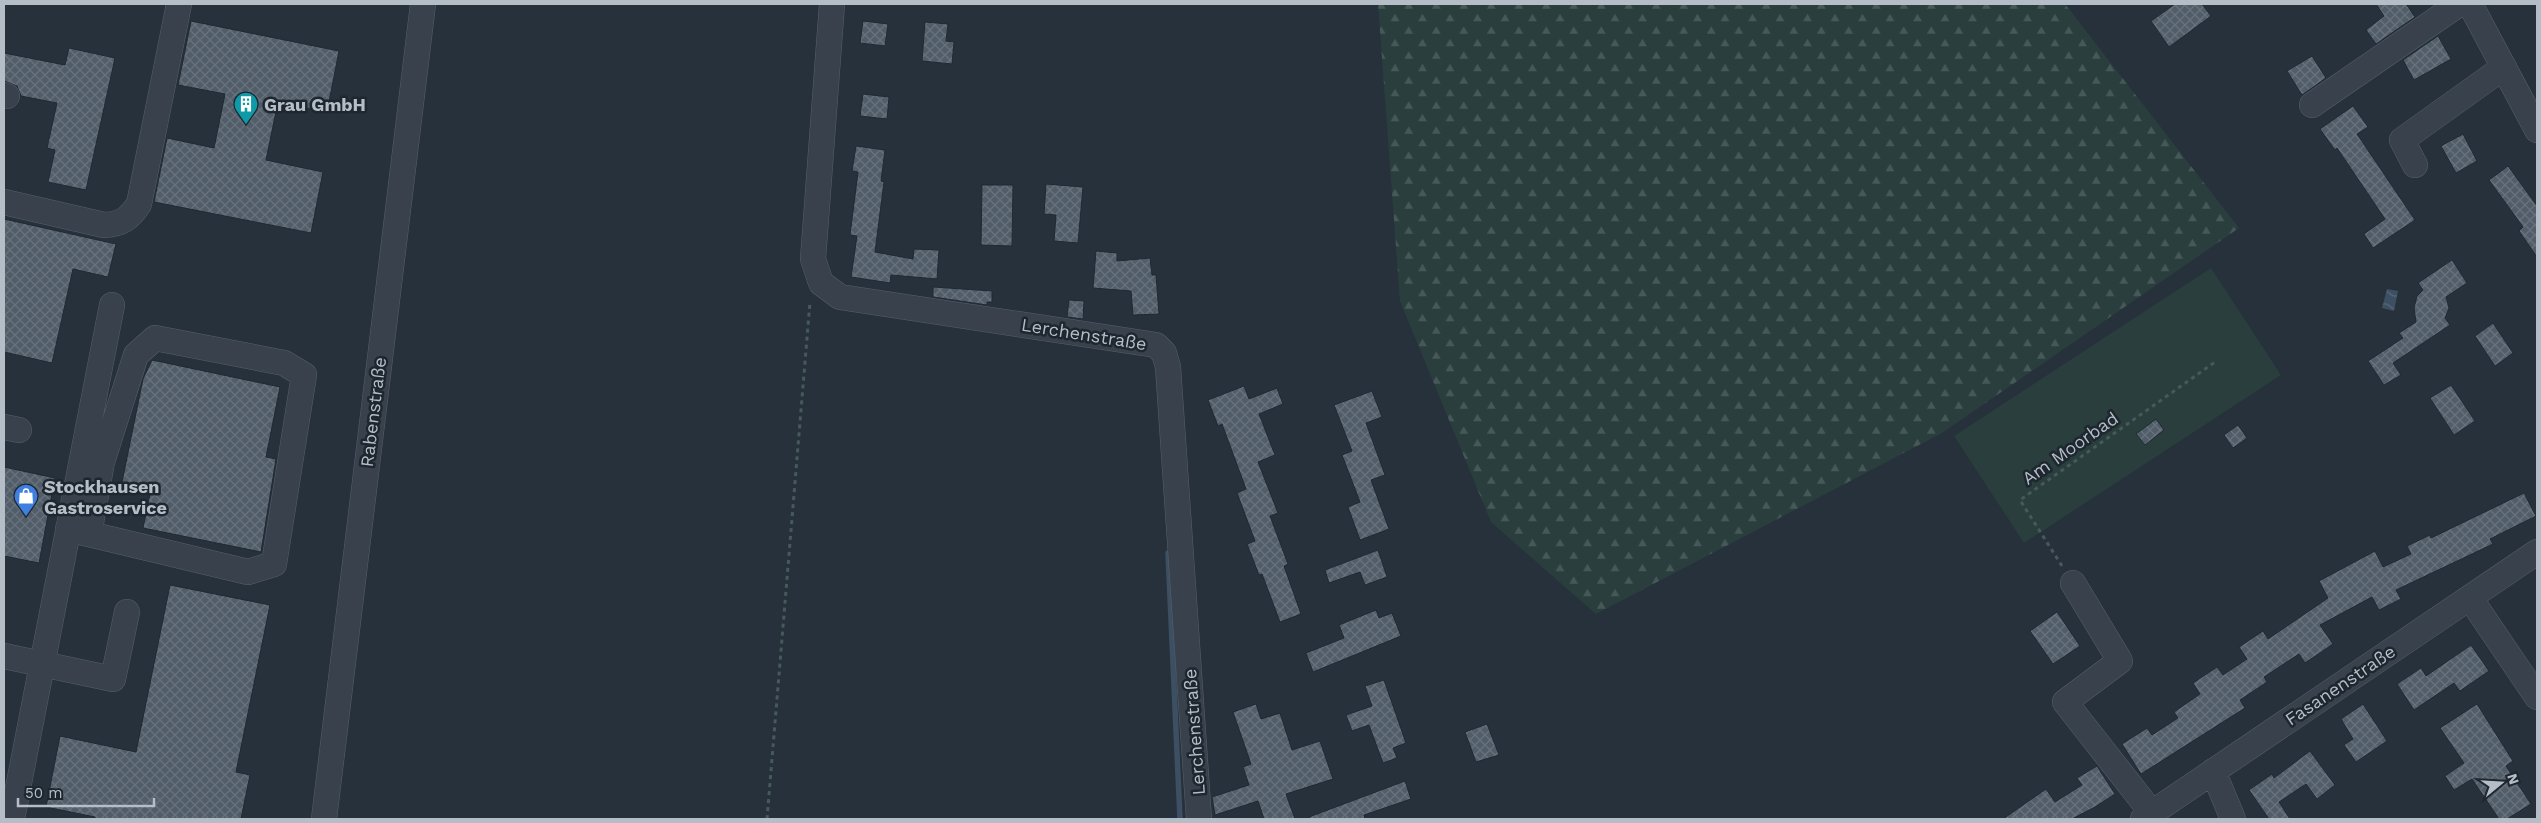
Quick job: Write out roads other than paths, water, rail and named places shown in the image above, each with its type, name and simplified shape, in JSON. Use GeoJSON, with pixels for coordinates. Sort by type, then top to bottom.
{"type":"FeatureCollection","features":[{"type":"Feature","properties":{"kind":"street"},"geometry":{"type":"LineString","coordinates":[[4,202],[104,225],[120,224],[132,216],[139,204],[180,4]]}},
{"type":"Feature","properties":{"kind":"street","name":"Rabenstraße"},"geometry":{"type":"LineString","coordinates":[[324,819],[423,4]]}},
{"type":"Feature","properties":{"kind":"street","name":"Lerchenstraße"},"geometry":{"type":"LineString","coordinates":[[832,4],[813,259],[821,283],[840,297],[1156,345],[1164,353],[1168,367],[1199,819]]}},
{"type":"Feature","properties":{"kind":"street"},"geometry":{"type":"LineString","coordinates":[[2312,105],[2459,4]]}},
{"type":"Feature","properties":{"kind":"street"},"geometry":{"type":"LineString","coordinates":[[2470,4],[2504,67],[2534,116]]}},
{"type":"Feature","properties":{"kind":"street"},"geometry":{"type":"LineString","coordinates":[[2414,165],[2402,140],[2504,67]]}},
{"type":"Feature","properties":{"kind":"street"},"geometry":{"type":"LineString","coordinates":[[79,532],[112,305]]}},
{"type":"Feature","properties":{"kind":"street"},"geometry":{"type":"LineString","coordinates":[[12,819],[42,664],[79,532],[136,356],[155,338],[284,363],[304,375],[274,564],[248,572],[79,532]]}},
{"type":"Feature","properties":{"kind":"street","name":"Fasanenstraße"},"geometry":{"type":"LineString","coordinates":[[2148,816],[2537,552]]}},
{"type":"Feature","properties":{"kind":"street"},"geometry":{"type":"LineString","coordinates":[[2073,583],[2120,661],[2066,702],[2148,816]]}},
{"type":"Feature","properties":{"kind":"street"},"geometry":{"type":"LineString","coordinates":[[2470,598],[2537,697]]}},
{"type":"Feature","properties":{"kind":"street"},"geometry":{"type":"LineString","coordinates":[[4,656],[113,678],[127,612]]}},
{"type":"Feature","properties":{"kind":"street"},"geometry":{"type":"LineString","coordinates":[[2213,771],[2233,819]]}},
{"type":"Feature","properties":{"kind":"water"},"geometry":{"type":"Polygon","coordinates":[[[2387,289],[2398,291],[2394,311],[2382,308],[2387,289]]]}},
{"type":"Feature","properties":{"kind":"waterway"},"geometry":{"type":"LineString","coordinates":[[1168,553],[1180,819]]}},
{"type":"Feature","properties":{"kind":"place","name":"Grau GmbH"},"geometry":{"type":"Point","coordinates":[246,125]}},
{"type":"Feature","properties":{"kind":"place","name":"Stockhausen Gastroservice"},"geometry":{"type":"Point","coordinates":[26,517]}}]}
